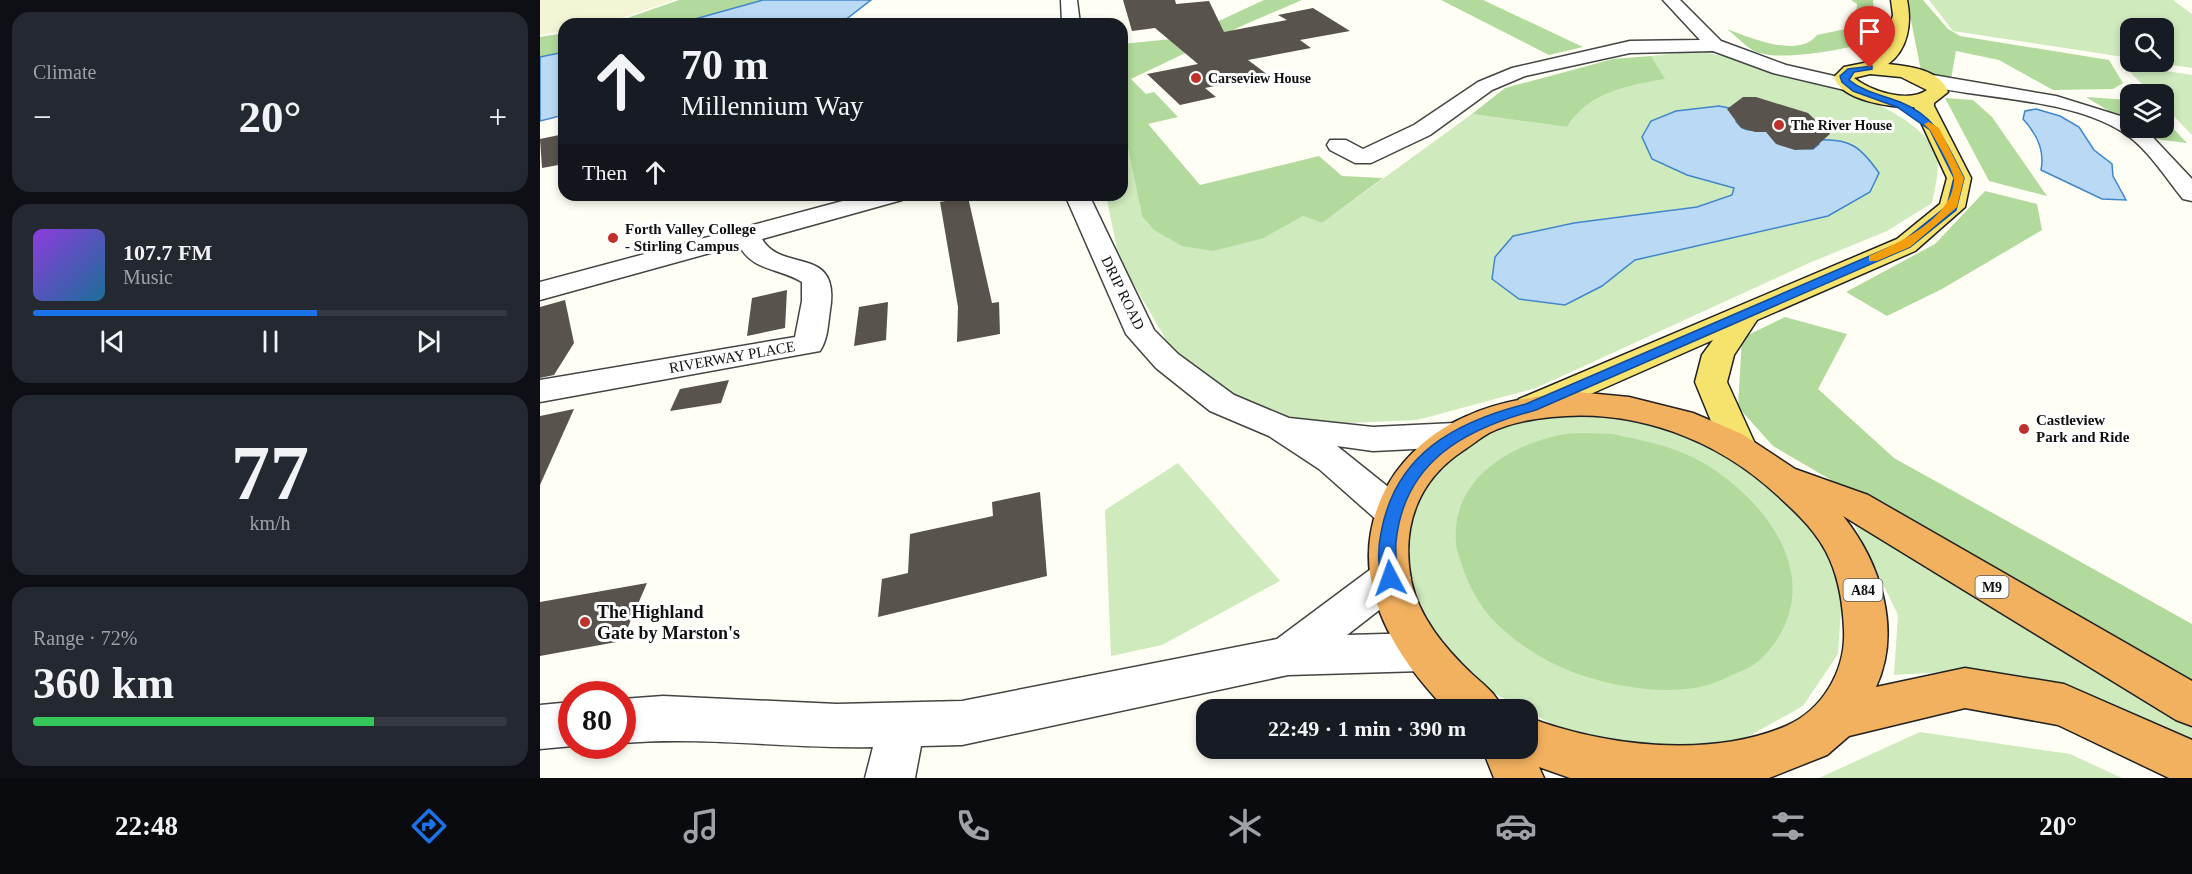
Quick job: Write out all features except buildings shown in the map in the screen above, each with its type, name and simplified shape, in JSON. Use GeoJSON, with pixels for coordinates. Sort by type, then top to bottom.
{"type":"FeatureCollection","features":[{"type":"Feature","properties":{"kind":"highway","name":"A84"},"geometry":{"type":"LineString","coordinates":[[1467,699],[1422,652],[1401,615],[1390,578],[1387,544],[1393,512],[1417,468],[1455,435],[1491,417],[1531,407],[1581,403],[1634,408],[1687,423],[1738,446],[1787,479],[1836,531],[1864,593],[1866,658],[1836,718],[1802,746],[1755,772],[1707,777],[1652,777],[1595,767],[1538,744]]}},
{"type":"Feature","properties":{"kind":"highway","name":"M9"},"geometry":{"type":"LineString","coordinates":[[1787,479],[1855,505],[2192,705]]}},
{"type":"Feature","properties":{"kind":"highway"},"geometry":{"type":"LineString","coordinates":[[1836,718],[1965,688],[2064,705],[2192,764]]}},
{"type":"Feature","properties":{"kind":"highway"},"geometry":{"type":"LineString","coordinates":[[1511,759],[1519,778]]}},
{"type":"Feature","properties":{"kind":"main road"},"geometry":{"type":"LineString","coordinates":[[1899,0],[1902,15],[1893,52],[1904,71],[1930,90]]}},
{"type":"Feature","properties":{"kind":"main road"},"geometry":{"type":"LineString","coordinates":[[1857,74],[1893,52]]}},
{"type":"Feature","properties":{"kind":"main road"},"geometry":{"type":"LineString","coordinates":[[1857,74],[1904,71]]}},
{"type":"Feature","properties":{"kind":"main road"},"geometry":{"type":"LineString","coordinates":[[1857,74],[1866,93],[1889,99],[1934,128]]}},
{"type":"Feature","properties":{"kind":"main road"},"geometry":{"type":"LineString","coordinates":[[1889,99],[1930,90]]}},
{"type":"Feature","properties":{"kind":"main road","name":"A84"},"geometry":{"type":"LineString","coordinates":[[1531,407],[1906,244],[1952,207],[1959,178],[1924,106],[1930,90]]}},
{"type":"Feature","properties":{"kind":"main road"},"geometry":{"type":"LineString","coordinates":[[1738,446],[1711,381],[1718,355],[1749,311]]}},
{"type":"Feature","properties":{"kind":"street"},"geometry":{"type":"LineString","coordinates":[[1069,0],[1070,18]]}},
{"type":"Feature","properties":{"kind":"street"},"geometry":{"type":"LineString","coordinates":[[1671,0],[1715,45],[1740,56],[1857,74]]}},
{"type":"Feature","properties":{"kind":"street"},"geometry":{"type":"LineString","coordinates":[[1338,145],[1363,158],[1422,130],[1485,86],[1519,72],[1630,47],[1715,45]]}},
{"type":"Feature","properties":{"kind":"street"},"geometry":{"type":"LineString","coordinates":[[1930,90],[1990,92],[2074,106],[2120,122]]}},
{"type":"Feature","properties":{"kind":"street"},"geometry":{"type":"LineString","coordinates":[[2142,138],[2192,194]]}},
{"type":"Feature","properties":{"kind":"street"},"geometry":{"type":"LineString","coordinates":[[540,291],[870,201]]}},
{"type":"Feature","properties":{"kind":"street","name":"DRIP ROAD"},"geometry":{"type":"LineString","coordinates":[[1080,201],[1141,334],[1167,361],[1222,403],[1281,428],[1332,460],[1393,512]]}},
{"type":"Feature","properties":{"kind":"street","name":"RIVERWAY PLACE"},"geometry":{"type":"LineString","coordinates":[[540,390],[808,344],[817,301],[816,279],[795,266],[773,262],[757,254],[746,234]]}},
{"type":"Feature","properties":{"kind":"street","name":"DRIP ROAD"},"geometry":{"type":"LineString","coordinates":[[1281,428],[1373,439],[1455,435]]}},
{"type":"Feature","properties":{"kind":"street"},"geometry":{"type":"LineString","coordinates":[[1288,656],[1390,578]]}},
{"type":"Feature","properties":{"kind":"street"},"geometry":{"type":"LineString","coordinates":[[636,720],[663,718],[837,726],[962,723],[1288,656],[1422,652]]}},
{"type":"Feature","properties":{"kind":"street"},"geometry":{"type":"LineString","coordinates":[[890,778],[902,724]]}},
{"type":"Feature","properties":{"kind":"street"},"geometry":{"type":"LineString","coordinates":[[540,727],[558,725]]}},
{"type":"Feature","properties":{"kind":"green space"},"geometry":{"type":"Polygon","coordinates":[[[540,0],[674,0],[622,18],[558,18],[558,32],[540,35],[540,0]]]}},
{"type":"Feature","properties":{"kind":"green space"},"geometry":{"type":"Polygon","coordinates":[[[679,0],[763,0],[698,18],[627,18],[679,0]]]}},
{"type":"Feature","properties":{"kind":"green space"},"geometry":{"type":"Polygon","coordinates":[[[1264,0],[1302,0],[1131,79],[1146,94],[1154,92],[1178,117],[1148,124],[1200,185],[1319,156],[1342,176],[1383,178],[1322,223],[1303,216],[1264,238],[1213,251],[1182,246],[1154,230],[1142,216],[1128,149],[1128,43],[1182,38],[1264,0]]]}},
{"type":"Feature","properties":{"kind":"green space"},"geometry":{"type":"Polygon","coordinates":[[[1441,0],[1483,0],[1583,47],[1549,55],[1441,0]]]}},
{"type":"Feature","properties":{"kind":"green space"},"geometry":{"type":"Polygon","coordinates":[[[1851,0],[1873,0],[1875,20],[1863,44],[1807,54],[1762,54],[1752,50],[1727,29],[1773,44],[1798,45],[1809,42],[1817,35],[1855,27],[1857,4],[1851,0]]]}},
{"type":"Feature","properties":{"kind":"green space"},"geometry":{"type":"Polygon","coordinates":[[[1907,0],[1923,0],[1948,29],[1960,36],[2109,60],[2123,83],[2113,89],[2053,90],[1999,60],[1956,51],[1951,79],[1921,71],[1907,0]]]}},
{"type":"Feature","properties":{"kind":"green space"},"geometry":{"type":"Polygon","coordinates":[[[1929,0],[2173,0],[2192,14],[2192,68],[2174,65],[2174,18],[2120,18],[2120,56],[1953,31],[1929,0]]]}},
{"type":"Feature","properties":{"kind":"green space"},"geometry":{"type":"Polygon","coordinates":[[[558,34],[558,53],[540,57],[540,37],[558,34]]]}},
{"type":"Feature","properties":{"kind":"green space"},"geometry":{"type":"Polygon","coordinates":[[[1695,51],[1754,62],[1825,82],[1859,95],[1890,111],[1916,128],[1934,148],[1938,168],[1932,203],[1887,231],[1809,263],[1536,388],[1417,420],[1290,423],[1220,391],[1172,350],[1119,259],[1107,201],[1128,201],[1128,149],[1142,216],[1264,238],[1303,216],[1322,223],[1472,114],[1567,127],[1586,106],[1609,92],[1664,79],[1651,56],[1695,51]]]}},
{"type":"Feature","properties":{"kind":"green space"},"geometry":{"type":"Polygon","coordinates":[[[1651,56],[1665,79],[1623,88],[1597,98],[1576,115],[1567,127],[1472,114],[1505,88],[1613,59],[1651,56]]]}},
{"type":"Feature","properties":{"kind":"green space"},"geometry":{"type":"Polygon","coordinates":[[[2130,72],[2173,72],[2192,75],[2192,135],[2174,116],[2174,84],[2142,84],[2130,72]]]}},
{"type":"Feature","properties":{"kind":"green space"},"geometry":{"type":"Polygon","coordinates":[[[2086,97],[2120,99],[2120,118],[2086,97]]]}},
{"type":"Feature","properties":{"kind":"green space"},"geometry":{"type":"Polygon","coordinates":[[[1945,98],[1973,100],[1992,117],[2047,196],[1989,181],[1945,98]]]}},
{"type":"Feature","properties":{"kind":"green space"},"geometry":{"type":"Polygon","coordinates":[[[2174,129],[2187,143],[2153,138],[2174,138],[2174,129]]]}},
{"type":"Feature","properties":{"kind":"green space"},"geometry":{"type":"Polygon","coordinates":[[[1985,191],[2037,204],[2042,230],[1942,289],[1887,316],[1846,292],[1935,244],[1985,191]]]}},
{"type":"Feature","properties":{"kind":"green space"},"geometry":{"type":"Polygon","coordinates":[[[1785,317],[1847,334],[1818,389],[1894,458],[2192,624],[2192,691],[1773,446],[1738,407],[1742,338],[1785,317]]]}},
{"type":"Feature","properties":{"kind":"green space"},"geometry":{"type":"Polygon","coordinates":[[[1551,412],[1608,413],[1668,425],[1726,450],[1779,488],[1820,538],[1842,595],[1838,654],[1803,706],[1740,741],[1657,750],[1569,733],[1538,716],[1538,699],[1505,699],[1492,692],[1439,640],[1410,584],[1405,531],[1421,485],[1453,449],[1498,425],[1551,412]]]}},
{"type":"Feature","properties":{"kind":"green space"},"geometry":{"type":"Polygon","coordinates":[[[1566,434],[1612,434],[1664,446],[1713,469],[1737,487],[1758,508],[1775,531],[1786,555],[1792,581],[1791,607],[1781,633],[1761,659],[1754,664],[1717,682],[1681,690],[1644,689],[1613,684],[1577,674],[1527,648],[1498,625],[1476,597],[1457,551],[1456,542],[1457,520],[1463,501],[1473,484],[1502,458],[1540,440],[1566,434]]]}},
{"type":"Feature","properties":{"kind":"green space"},"geometry":{"type":"Polygon","coordinates":[[[1178,463],[1280,581],[1162,645],[1111,656],[1105,510],[1178,463]]]}},
{"type":"Feature","properties":{"kind":"green space"},"geometry":{"type":"Polygon","coordinates":[[[1851,518],[2192,726],[2192,749],[1963,671],[1894,675],[1898,615],[1851,518]]]}},
{"type":"Feature","properties":{"kind":"green space"},"geometry":{"type":"Polygon","coordinates":[[[1920,732],[2070,754],[2122,778],[1819,778],[1920,732]]]}},
{"type":"Feature","properties":{"kind":"water"},"geometry":{"type":"Polygon","coordinates":[[[763,0],[871,0],[848,18],[698,18],[763,0]]]}},
{"type":"Feature","properties":{"kind":"water"},"geometry":{"type":"Polygon","coordinates":[[[558,53],[558,116],[540,121],[540,57],[558,53]]]}},
{"type":"Feature","properties":{"kind":"water"},"geometry":{"type":"Polygon","coordinates":[[[1719,106],[1729,108],[1742,117],[1736,121],[1740,126],[1748,130],[1777,134],[1796,148],[1813,149],[1819,144],[1817,140],[1838,141],[1854,146],[1879,173],[1870,192],[1828,216],[1635,260],[1602,286],[1565,305],[1519,299],[1492,279],[1495,257],[1513,236],[1574,223],[1697,207],[1732,195],[1734,188],[1687,175],[1652,159],[1642,137],[1651,121],[1676,111],[1719,106]]]}},
{"type":"Feature","properties":{"kind":"water"},"geometry":{"type":"Polygon","coordinates":[[[2036,109],[2060,116],[2079,127],[2094,150],[2112,164],[2113,176],[2126,200],[2102,199],[2041,170],[2042,156],[2038,143],[2032,130],[2023,119],[2025,111],[2036,109]]]}},
{"type":"Feature","properties":{"kind":"slow traffic"},"geometry":{"type":"LineString","coordinates":[[1873,258],[1906,244],[1952,207],[1959,178],[1934,128],[1929,124]]}},
{"type":"Feature","properties":{"kind":"place","name":"Carseview House"},"geometry":{"type":"Point","coordinates":[1196,78]}},
{"type":"Feature","properties":{"kind":"place","name":"The River House"},"geometry":{"type":"Point","coordinates":[1779,125]}},
{"type":"Feature","properties":{"kind":"place","name":"Forth Valley College - Stirling Campus"},"geometry":{"type":"Point","coordinates":[613,238]}},
{"type":"Feature","properties":{"kind":"place","name":"Castleview Park and Ride"},"geometry":{"type":"Point","coordinates":[2024,429]}},
{"type":"Feature","properties":{"kind":"place","name":"The Highland Gate by Marston's"},"geometry":{"type":"Point","coordinates":[585,622]}},
{"type":"Feature","properties":{"kind":"route"},"geometry":{"type":"LineString","coordinates":[[1390,578],[1387,544],[1393,512],[1417,468],[1455,435],[1491,417],[1531,407],[1906,244],[1952,207],[1959,178],[1934,128],[1889,99],[1856,89],[1845,81],[1844,76],[1851,70],[1870,68]]}}]}
